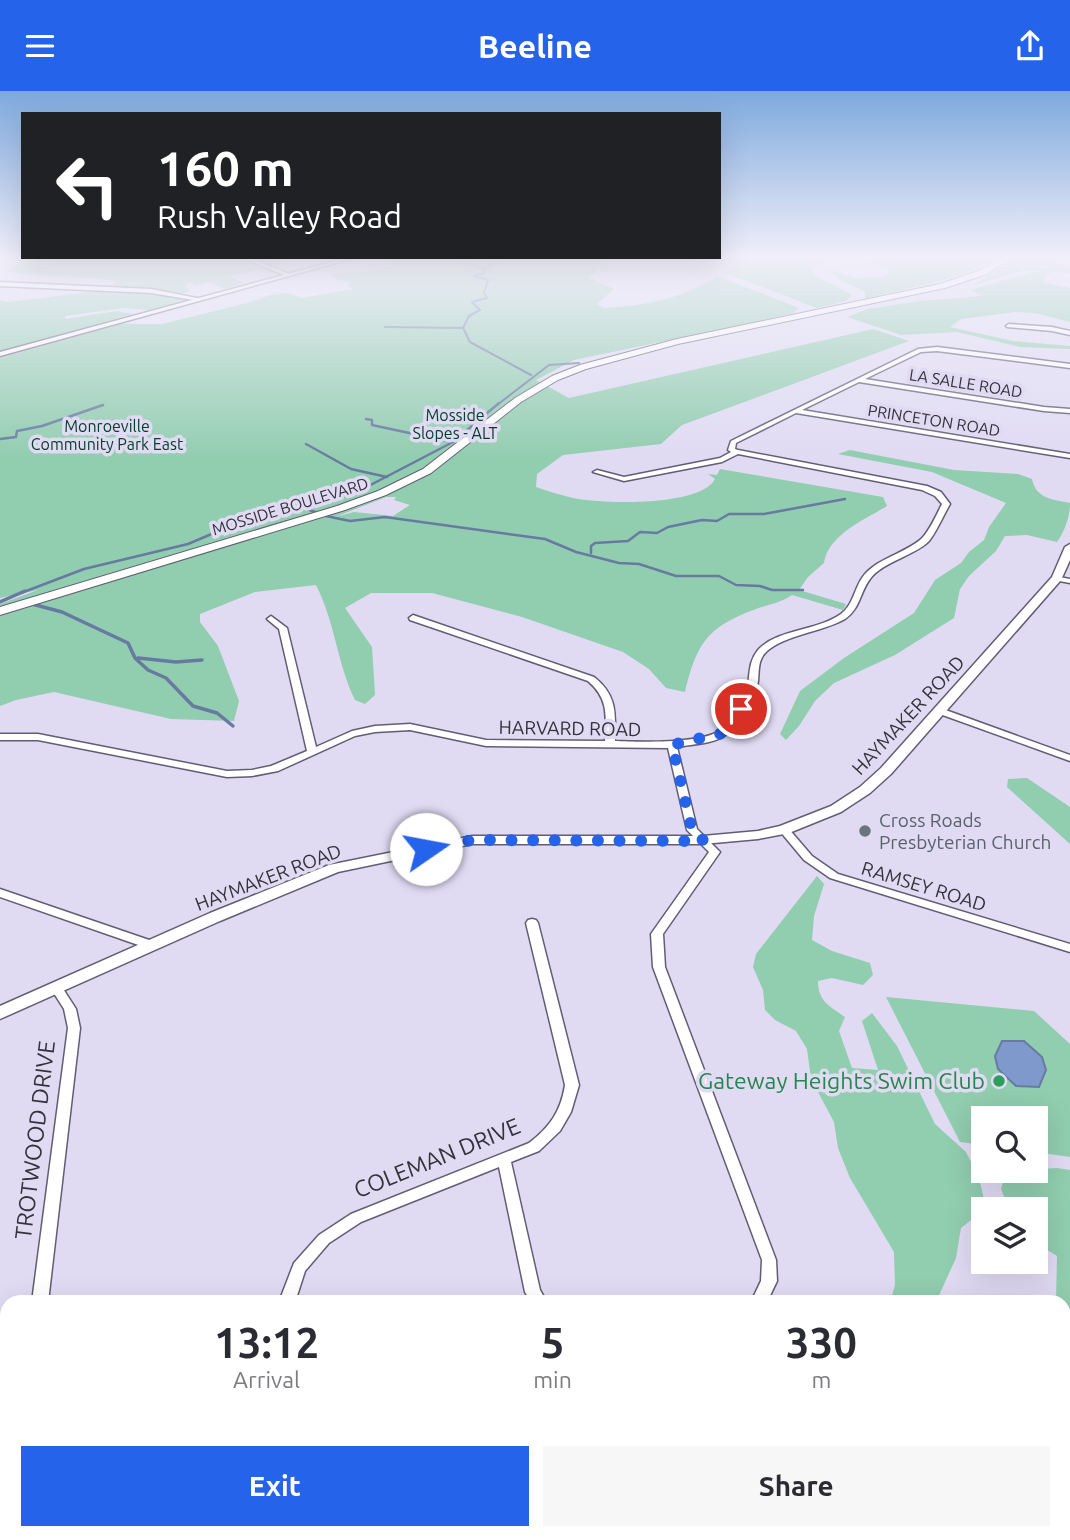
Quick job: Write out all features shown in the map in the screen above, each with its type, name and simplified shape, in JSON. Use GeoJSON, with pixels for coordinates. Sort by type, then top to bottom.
{"type":"FeatureCollection","features":[{"type":"Feature","properties":{"kind":"main road","name":"MOSSIDE BOULEVARD"},"geometry":{"type":"LineString","coordinates":[[0,611],[341,508],[382,493],[443,460],[537,387],[583,366],[755,326]]}},
{"type":"Feature","properties":{"kind":"main road","name":"HAYMAKER ROAD"},"geometry":{"type":"LineString","coordinates":[[0,1013],[151,945],[334,868],[472,840],[704,841],[784,830],[836,809],[865,790],[1063,580],[1070,547]]}},
{"type":"Feature","properties":{"kind":"street"},"geometry":{"type":"LineString","coordinates":[[0,354],[103,326]]}},
{"type":"Feature","properties":{"kind":"street"},"geometry":{"type":"LineString","coordinates":[[1016,326],[1070,333]]}},
{"type":"Feature","properties":{"kind":"street"},"geometry":{"type":"LineString","coordinates":[[737,452],[731,450],[733,442],[915,351],[926,349],[1070,366]]}},
{"type":"Feature","properties":{"kind":"street","name":"LA SALLE ROAD"},"geometry":{"type":"LineString","coordinates":[[858,380],[1070,411]]}},
{"type":"Feature","properties":{"kind":"street","name":"PRINCETON ROAD"},"geometry":{"type":"LineString","coordinates":[[794,411],[1070,456]]}},
{"type":"Feature","properties":{"kind":"street"},"geometry":{"type":"LineString","coordinates":[[597,472],[624,479],[722,460],[737,452]]}},
{"type":"Feature","properties":{"kind":"street","name":"HARVARD ROAD"},"geometry":{"type":"LineString","coordinates":[[0,737],[38,737],[227,774],[274,769],[352,734],[394,727],[430,731],[474,742],[610,745],[672,745],[723,733],[752,688],[755,662],[762,651],[776,641],[824,627],[845,615],[855,603],[866,578],[876,569],[925,541],[946,507],[938,494],[924,488],[737,452]]}},
{"type":"Feature","properties":{"kind":"street"},"geometry":{"type":"LineString","coordinates":[[413,618],[591,679],[604,689],[611,701],[610,745]]}},
{"type":"Feature","properties":{"kind":"street"},"geometry":{"type":"LineString","coordinates":[[271,619],[284,628],[312,752]]}},
{"type":"Feature","properties":{"kind":"street"},"geometry":{"type":"LineString","coordinates":[[940,711],[1070,758]]}},
{"type":"Feature","properties":{"kind":"street"},"geometry":{"type":"LineString","coordinates":[[672,745],[692,830],[715,852],[713,859],[657,934],[659,967],[769,1260],[769,1281],[762,1295]]}},
{"type":"Feature","properties":{"kind":"street","name":"RAMSEY ROAD"},"geometry":{"type":"LineString","coordinates":[[784,830],[808,858],[834,876],[1070,948]]}},
{"type":"Feature","properties":{"kind":"street"},"geometry":{"type":"LineString","coordinates":[[0,893],[151,945]]}},
{"type":"Feature","properties":{"kind":"street","name":"COLEMAN DRIVE"},"geometry":{"type":"LineString","coordinates":[[289,1295],[299,1268],[324,1239],[356,1218],[504,1160],[534,1147],[551,1135],[570,1100],[572,1085],[532,923]]}},
{"type":"Feature","properties":{"kind":"street","name":"TROTWOOD DRIVE"},"geometry":{"type":"LineString","coordinates":[[41,1295],[74,1028],[70,1009],[57,987]]}},
{"type":"Feature","properties":{"kind":"street"},"geometry":{"type":"LineString","coordinates":[[504,1160],[535,1295]]}},
{"type":"Feature","properties":{"kind":"green space"},"geometry":{"type":"Polygon","coordinates":[[[0,326],[92,326],[0,352],[0,326]]]}},
{"type":"Feature","properties":{"kind":"green space"},"geometry":{"type":"Polygon","coordinates":[[[115,326],[739,326],[574,360],[536,380],[569,398],[873,329],[909,341],[682,425],[661,444],[563,455],[537,474],[536,487],[573,498],[605,502],[649,501],[691,495],[706,488],[715,479],[708,474],[717,475],[720,469],[883,497],[887,506],[840,536],[832,544],[824,563],[808,577],[799,590],[846,604],[843,610],[792,595],[739,616],[715,630],[707,639],[694,661],[685,692],[666,688],[649,669],[623,652],[522,617],[432,593],[371,593],[345,608],[372,647],[375,695],[365,704],[355,700],[349,686],[328,613],[316,585],[255,592],[200,614],[200,622],[218,646],[239,701],[234,721],[171,719],[54,692],[0,706],[0,604],[38,590],[0,598],[0,358],[115,326]],[[386,497],[335,517],[354,512],[393,516],[410,505],[394,500],[396,497],[386,497]]]}},
{"type":"Feature","properties":{"kind":"green space"},"geometry":{"type":"Polygon","coordinates":[[[873,326],[952,326],[950,327],[1013,341],[1070,346],[1070,349],[1020,347],[957,332],[901,335],[873,326]]]}},
{"type":"Feature","properties":{"kind":"green space"},"geometry":{"type":"Polygon","coordinates":[[[850,450],[954,470],[1018,474],[1032,479],[1037,491],[1046,497],[1070,503],[1068,518],[1057,542],[1027,535],[1005,536],[996,551],[969,576],[960,589],[954,618],[895,655],[834,683],[815,701],[786,740],[780,734],[800,691],[844,658],[914,613],[935,580],[961,563],[969,552],[984,540],[989,527],[1006,503],[932,472],[838,454],[850,450]]]}},
{"type":"Feature","properties":{"kind":"green space"},"geometry":{"type":"Polygon","coordinates":[[[1027,778],[1070,807],[1070,844],[1007,787],[1008,779],[1027,778]]]}},
{"type":"Feature","properties":{"kind":"green space"},"geometry":{"type":"Polygon","coordinates":[[[817,876],[824,884],[814,916],[812,940],[832,951],[870,963],[873,975],[863,985],[832,978],[818,981],[822,998],[845,1017],[839,1031],[852,1068],[878,1070],[862,1021],[872,1013],[897,1046],[935,1124],[966,1152],[971,1162],[971,1183],[980,1183],[983,1197],[971,1197],[971,1220],[961,1228],[956,1258],[939,1295],[892,1295],[895,1285],[894,1252],[850,1178],[838,1148],[834,1122],[811,1079],[807,1049],[796,1031],[775,1020],[765,1010],[763,990],[753,967],[756,954],[817,876]]]}},
{"type":"Feature","properties":{"kind":"green space","name":"Gateway Heights Swim Club"},"geometry":{"type":"Polygon","coordinates":[[[886,997],[1034,1011],[1070,1044],[1070,1157],[1048,1154],[1048,1106],[971,1106],[971,1143],[960,1142],[886,997]]]}},
{"type":"Feature","properties":{"kind":"green space"},"geometry":{"type":"Polygon","coordinates":[[[1048,1169],[1070,1170],[1070,1295],[1056,1295],[1057,1256],[1048,1250],[1048,1197],[1004,1197],[1001,1189],[1003,1183],[1048,1183],[1048,1169]]]}},
{"type":"Feature","properties":{"kind":"water"},"geometry":{"type":"Polygon","coordinates":[[[1002,1041],[1024,1041],[1042,1057],[1046,1070],[1039,1087],[1016,1086],[998,1069],[995,1056],[1002,1041]]]}},
{"type":"Feature","properties":{"kind":"waterway"},"geometry":{"type":"LineString","coordinates":[[385,327],[463,328]]}},
{"type":"Feature","properties":{"kind":"waterway"},"geometry":{"type":"LineString","coordinates":[[463,328],[470,342],[531,375]]}},
{"type":"Feature","properties":{"kind":"waterway"},"geometry":{"type":"LineString","coordinates":[[497,405],[549,365],[579,363]]}},
{"type":"Feature","properties":{"kind":"waterway"},"geometry":{"type":"LineString","coordinates":[[386,477],[453,442],[499,403]]}},
{"type":"Feature","properties":{"kind":"waterway"},"geometry":{"type":"LineString","coordinates":[[0,439],[16,437],[17,431],[42,426],[103,405]]}},
{"type":"Feature","properties":{"kind":"waterway"},"geometry":{"type":"LineString","coordinates":[[366,419],[372,420],[372,425],[451,442]]}},
{"type":"Feature","properties":{"kind":"waterway"},"geometry":{"type":"LineString","coordinates":[[306,444],[351,469],[386,477]]}},
{"type":"Feature","properties":{"kind":"waterway"},"geometry":{"type":"LineString","coordinates":[[303,508],[357,492],[386,477]]}},
{"type":"Feature","properties":{"kind":"waterway"},"geometry":{"type":"LineString","coordinates":[[591,553],[591,546],[595,543],[628,541],[640,532],[657,533],[668,527],[702,520],[717,521],[729,514],[764,514],[845,499]]}},
{"type":"Feature","properties":{"kind":"waterway"},"geometry":{"type":"LineString","coordinates":[[21,593],[84,569],[188,544],[221,530],[273,519],[303,508]]}},
{"type":"Feature","properties":{"kind":"waterway"},"geometry":{"type":"LineString","coordinates":[[303,508],[315,512]]}},
{"type":"Feature","properties":{"kind":"waterway"},"geometry":{"type":"LineString","coordinates":[[326,516],[350,521],[385,517],[545,539],[576,552],[619,563],[639,564],[676,576],[719,576],[736,585],[760,586],[772,590],[803,590]]}},
{"type":"Feature","properties":{"kind":"waterway"},"geometry":{"type":"LineString","coordinates":[[0,602],[25,591]]}},
{"type":"Feature","properties":{"kind":"waterway"},"geometry":{"type":"LineString","coordinates":[[32,604],[62,612],[128,643],[135,658],[148,670],[166,678],[193,706],[217,713],[233,726]]}},
{"type":"Feature","properties":{"kind":"waterway"},"geometry":{"type":"LineString","coordinates":[[138,658],[176,662],[202,660]]}},
{"type":"Feature","properties":{"kind":"place","name":"Cross Roads Presbyterian Church"},"geometry":{"type":"Point","coordinates":[865,831]}},
{"type":"Feature","properties":{"kind":"place","name":"Gateway Heights Swim Club"},"geometry":{"type":"Point","coordinates":[999,1081]}},
{"type":"Feature","properties":{"kind":"route"},"geometry":{"type":"LineString","coordinates":[[426,849],[472,840],[704,841],[692,830],[672,745],[723,733],[741,709]]}},
{"type":"Feature","properties":{"kind":"park label","name":"Mosside Slopes - ALT"},"geometry":{"type":"Point","coordinates":[455,424]}},
{"type":"Feature","properties":{"kind":"park label","name":"Monroeville Community Park East"},"geometry":{"type":"Point","coordinates":[107,435]}}]}
